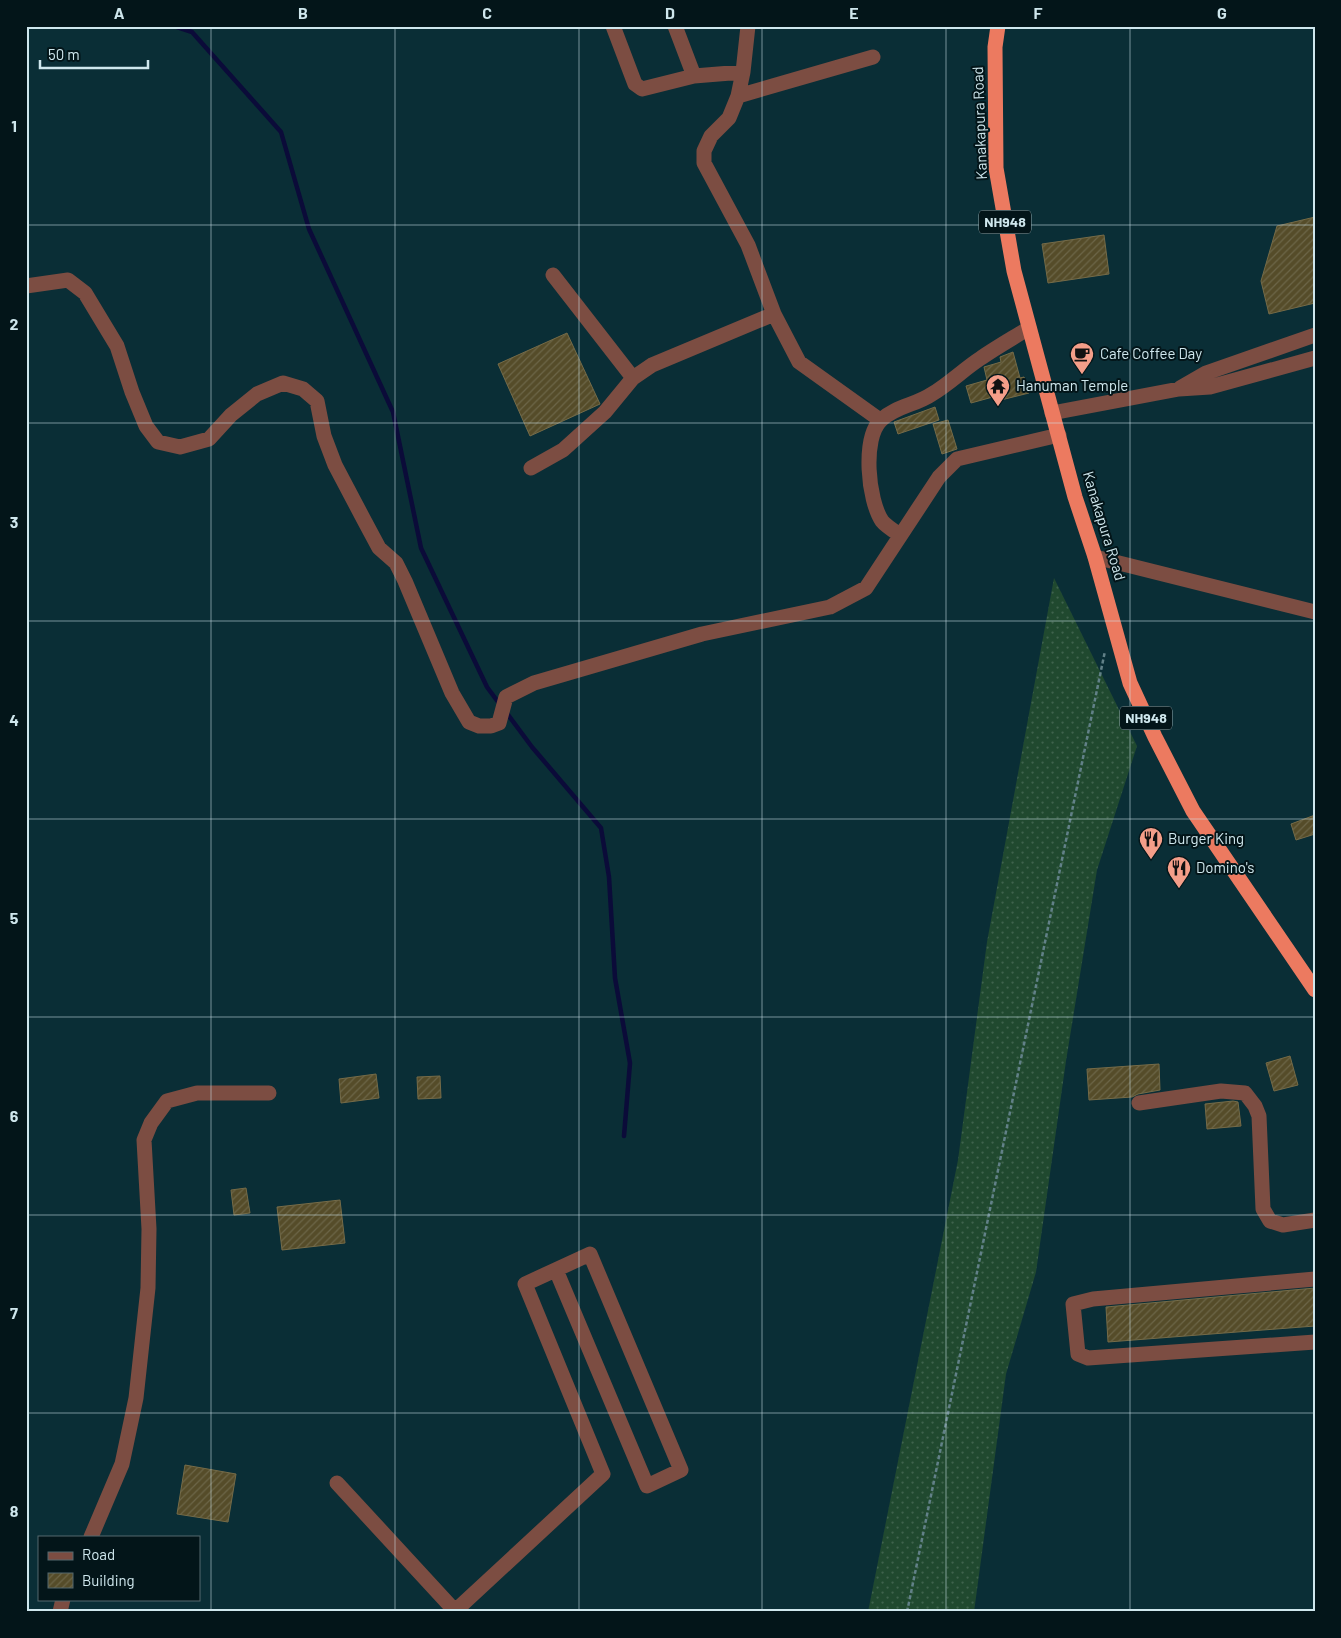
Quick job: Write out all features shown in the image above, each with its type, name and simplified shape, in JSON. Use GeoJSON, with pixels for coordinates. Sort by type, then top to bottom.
{"type":"FeatureCollection","features":[{"type":"Feature","properties":{"kind":"highway","name":"Kanakapura Road"},"geometry":{"type":"LineString","coordinates":[[998,26],[995,47],[996,168],[1014,271],[1075,496],[1095,557],[1130,683],[1193,811],[1315,990]]}},
{"type":"Feature","properties":{"kind":"street"},"geometry":{"type":"LineString","coordinates":[[613,26],[635,84],[642,89],[694,76],[743,72]]}},
{"type":"Feature","properties":{"kind":"street"},"geometry":{"type":"LineString","coordinates":[[675,26],[694,76]]}},
{"type":"Feature","properties":{"kind":"street"},"geometry":{"type":"LineString","coordinates":[[748,26],[743,72],[738,96],[729,118],[711,136],[704,151],[704,163],[748,244],[774,314],[799,362],[880,420]]}},
{"type":"Feature","properties":{"kind":"street"},"geometry":{"type":"LineString","coordinates":[[738,96],[874,57]]}},
{"type":"Feature","properties":{"kind":"street"},"geometry":{"type":"LineString","coordinates":[[553,276],[633,378]]}},
{"type":"Feature","properties":{"kind":"street"},"geometry":{"type":"LineString","coordinates":[[26,286],[68,280],[85,293],[117,346],[132,392],[146,426],[158,442],[180,447],[209,439],[232,415],[257,394],[283,383],[303,389],[317,401],[324,436],[336,466],[379,548],[396,563],[406,581],[452,693],[469,722],[479,726],[491,726],[499,723],[506,697],[534,683],[702,634],[830,607],[866,588],[939,477],[957,459],[1059,435]]}},
{"type":"Feature","properties":{"kind":"street"},"geometry":{"type":"LineString","coordinates":[[530,468],[563,450],[605,412],[633,378],[652,365],[774,314]]}},
{"type":"Feature","properties":{"kind":"street"},"geometry":{"type":"LineString","coordinates":[[900,535],[882,522],[872,494],[869,458],[871,436],[880,420],[897,409],[932,395],[981,358],[1029,328]]}},
{"type":"Feature","properties":{"kind":"street"},"geometry":{"type":"LineString","coordinates":[[1179,389],[1206,372],[1315,335]]}},
{"type":"Feature","properties":{"kind":"street"},"geometry":{"type":"LineString","coordinates":[[1052,413],[1179,389],[1210,387],[1315,358]]}},
{"type":"Feature","properties":{"kind":"street"},"geometry":{"type":"LineString","coordinates":[[1095,557],[1315,612]]}},
{"type":"Feature","properties":{"kind":"street"},"geometry":{"type":"LineString","coordinates":[[1139,1103],[1221,1091],[1245,1093],[1255,1106],[1259,1116],[1263,1209],[1270,1221],[1283,1225],[1315,1220]]}},
{"type":"Feature","properties":{"kind":"street"},"geometry":{"type":"LineString","coordinates":[[91,1536],[122,1464],[136,1398],[148,1288],[149,1229],[144,1140],[151,1123],[167,1101],[197,1094],[270,1094]]}},
{"type":"Feature","properties":{"kind":"street"},"geometry":{"type":"LineString","coordinates":[[337,1483],[454,1611],[603,1474],[525,1284],[590,1254],[681,1470],[647,1486],[556,1270]]}},
{"type":"Feature","properties":{"kind":"street"},"geometry":{"type":"LineString","coordinates":[[1315,1279],[1093,1299],[1073,1304],[1078,1354],[1088,1358],[1315,1342]]}},
{"type":"Feature","properties":{"kind":"path"},"geometry":{"type":"LineString","coordinates":[[907,1612],[1106,646]]}},
{"type":"Feature","properties":{"kind":"green space"},"geometry":{"type":"Polygon","coordinates":[[[1054,578],[1137,746],[1097,870],[1066,1061],[1036,1272],[1006,1374],[974,1612],[868,1612],[958,1160],[987,942],[1054,578]]]}},
{"type":"Feature","properties":{"kind":"building"},"geometry":{"type":"Polygon","coordinates":[[[1315,217],[1315,303],[1269,314],[1261,281],[1277,226],[1315,217]]]}},
{"type":"Feature","properties":{"kind":"building"},"geometry":{"type":"Polygon","coordinates":[[[1104,235],[1109,274],[1048,283],[1042,244],[1104,235]]]}},
{"type":"Feature","properties":{"kind":"building"},"geometry":{"type":"Polygon","coordinates":[[[567,333],[600,404],[530,436],[498,364],[567,333]]]}},
{"type":"Feature","properties":{"kind":"building"},"geometry":{"type":"Polygon","coordinates":[[[1013,352],[1020,378],[1024,377],[1029,393],[1001,400],[1000,395],[971,403],[966,386],[987,380],[984,367],[1001,362],[1000,357],[1013,352]]]}},
{"type":"Feature","properties":{"kind":"building"},"geometry":{"type":"Polygon","coordinates":[[[935,407],[939,420],[898,434],[894,422],[935,407]]]}},
{"type":"Feature","properties":{"kind":"building"},"geometry":{"type":"Polygon","coordinates":[[[948,420],[957,449],[942,454],[933,424],[948,420]]]}},
{"type":"Feature","properties":{"kind":"building"},"geometry":{"type":"Polygon","coordinates":[[[1315,815],[1315,834],[1296,840],[1291,824],[1315,815]]]}},
{"type":"Feature","properties":{"kind":"building"},"geometry":{"type":"Polygon","coordinates":[[[1290,1056],[1298,1085],[1274,1091],[1266,1063],[1290,1056]]]}},
{"type":"Feature","properties":{"kind":"building"},"geometry":{"type":"Polygon","coordinates":[[[1159,1064],[1160,1090],[1132,1097],[1089,1100],[1087,1069],[1159,1064]]]}},
{"type":"Feature","properties":{"kind":"building"},"geometry":{"type":"Polygon","coordinates":[[[376,1074],[379,1098],[341,1103],[339,1079],[376,1074]]]}},
{"type":"Feature","properties":{"kind":"building"},"geometry":{"type":"Polygon","coordinates":[[[440,1076],[441,1098],[418,1099],[417,1077],[440,1076]]]}},
{"type":"Feature","properties":{"kind":"building"},"geometry":{"type":"Polygon","coordinates":[[[1238,1102],[1241,1126],[1207,1129],[1205,1104],[1238,1102]]]}},
{"type":"Feature","properties":{"kind":"building"},"geometry":{"type":"Polygon","coordinates":[[[246,1188],[250,1213],[234,1215],[231,1190],[246,1188]]]}},
{"type":"Feature","properties":{"kind":"building"},"geometry":{"type":"Polygon","coordinates":[[[340,1200],[345,1243],[282,1250],[277,1207],[340,1200]]]}},
{"type":"Feature","properties":{"kind":"building"},"geometry":{"type":"Polygon","coordinates":[[[1315,1288],[1315,1326],[1108,1342],[1106,1307],[1315,1288]]]}},
{"type":"Feature","properties":{"kind":"building"},"geometry":{"type":"Polygon","coordinates":[[[185,1465],[236,1474],[228,1522],[177,1514],[185,1465]]]}},
{"type":"Feature","properties":{"kind":"waterway"},"geometry":{"type":"LineString","coordinates":[[174,26],[192,32],[281,132],[309,229],[393,412],[421,548],[487,687],[501,706]]}},
{"type":"Feature","properties":{"kind":"waterway"},"geometry":{"type":"LineString","coordinates":[[506,712],[532,747],[601,828],[609,877],[615,978],[630,1063],[624,1136]]}},
{"type":"Feature","properties":{"kind":"place","name":"Cafe Coffee Day"},"geometry":{"type":"Point","coordinates":[1082,375]}},
{"type":"Feature","properties":{"kind":"place","name":"Hanuman Temple"},"geometry":{"type":"Point","coordinates":[998,407]}},
{"type":"Feature","properties":{"kind":"place","name":"Burger King"},"geometry":{"type":"Point","coordinates":[1151,860]}},
{"type":"Feature","properties":{"kind":"place","name":"Domino's"},"geometry":{"type":"Point","coordinates":[1179,889]}}]}
